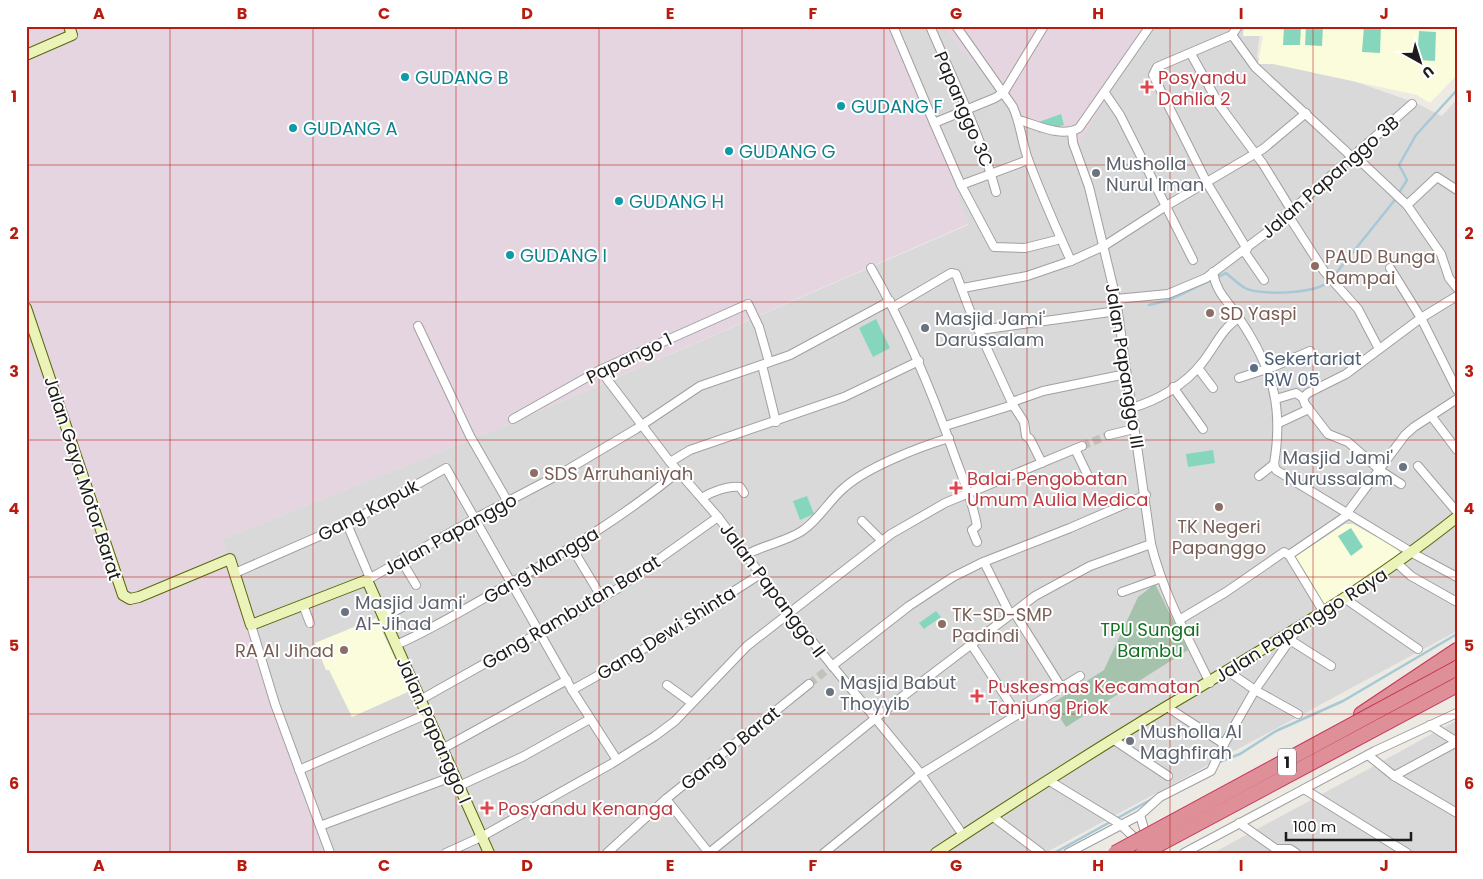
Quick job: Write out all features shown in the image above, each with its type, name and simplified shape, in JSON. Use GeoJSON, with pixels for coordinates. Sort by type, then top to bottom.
{"type":"FeatureCollection","features":[{"type":"Feature","properties":{"kind":"highway"},"geometry":{"type":"LineString","coordinates":[[1300,754],[1457,650]]}},
{"type":"Feature","properties":{"kind":"highway","name":"1"},"geometry":{"type":"LineString","coordinates":[[1115,853],[1457,668]]}},
{"type":"Feature","properties":{"kind":"highway","name":"1"},"geometry":{"type":"LineString","coordinates":[[1144,853],[1457,686]]}},
{"type":"Feature","properties":{"kind":"street"},"geometry":{"type":"LineString","coordinates":[[26,56],[72,35],[69,26]]}},
{"type":"Feature","properties":{"kind":"street"},"geometry":{"type":"LineString","coordinates":[[893,26],[962,185],[994,248],[1025,248],[1060,239]]}},
{"type":"Feature","properties":{"kind":"street","name":"Papanggo 3C"},"geometry":{"type":"LineString","coordinates":[[930,26],[992,174],[996,192]]}},
{"type":"Feature","properties":{"kind":"street"},"geometry":{"type":"LineString","coordinates":[[956,26],[1004,92],[1019,120],[1028,160],[1060,239],[1071,261]]}},
{"type":"Feature","properties":{"kind":"street"},"geometry":{"type":"LineString","coordinates":[[934,123],[995,98],[1004,92],[1044,26]]}},
{"type":"Feature","properties":{"kind":"street"},"geometry":{"type":"LineString","coordinates":[[1019,120],[1048,129],[1072,132],[1083,124],[1150,26]]}},
{"type":"Feature","properties":{"kind":"street"},"geometry":{"type":"LineString","coordinates":[[1238,26],[1232,35],[1158,67],[1153,75],[1208,183],[1264,280]]}},
{"type":"Feature","properties":{"kind":"street"},"geometry":{"type":"LineString","coordinates":[[1232,35],[1255,67],[1353,156],[1392,188],[1405,202],[1441,254],[1449,278],[1457,288]]}},
{"type":"Feature","properties":{"kind":"street"},"geometry":{"type":"LineString","coordinates":[[1191,54],[1220,106],[1254,154],[1328,276],[1358,309],[1379,348]]}},
{"type":"Feature","properties":{"kind":"street"},"geometry":{"type":"LineString","coordinates":[[1106,92],[1120,115],[1193,260]]}},
{"type":"Feature","properties":{"kind":"street","name":"Jalan Papanggo 3B"},"geometry":{"type":"LineString","coordinates":[[1116,299],[1168,294],[1213,276],[1290,213],[1412,104]]}},
{"type":"Feature","properties":{"kind":"street"},"geometry":{"type":"LineString","coordinates":[[1042,463],[1030,439],[1026,436],[1024,422],[1012,404],[963,288],[1026,276],[1071,261],[1104,246],[1166,206],[1208,183],[1271,144],[1306,113]]}},
{"type":"Feature","properties":{"kind":"street","name":"Jalan Papanggo III"},"geometry":{"type":"LineString","coordinates":[[1072,132],[1073,143],[1089,187],[1116,299],[1134,429],[1146,495],[1151,544],[1161,578],[1210,683]]}},
{"type":"Feature","properties":{"kind":"street"},"geometry":{"type":"LineString","coordinates":[[962,185],[1028,160]]}},
{"type":"Feature","properties":{"kind":"street"},"geometry":{"type":"LineString","coordinates":[[1405,202],[1437,177],[1457,190]]}},
{"type":"Feature","properties":{"kind":"street"},"geometry":{"type":"LineString","coordinates":[[871,268],[892,304],[919,361],[945,426],[977,524],[972,530],[977,542]]}},
{"type":"Feature","properties":{"kind":"street"},"geometry":{"type":"LineString","coordinates":[[1390,268],[1421,318],[1456,386]]}},
{"type":"Feature","properties":{"kind":"street","name":"Jalan Papanggo"},"geometry":{"type":"LineString","coordinates":[[251,625],[368,579],[476,518],[535,489],[641,425],[700,386],[766,363],[812,344],[951,273],[956,274],[963,288]]}},
{"type":"Feature","properties":{"kind":"street"},"geometry":{"type":"LineString","coordinates":[[1213,276],[1215,287],[1239,318],[1268,369],[1276,399],[1279,423],[1274,464],[1280,474],[1412,553],[1457,577]]}},
{"type":"Feature","properties":{"kind":"street"},"geometry":{"type":"LineString","coordinates":[[1303,398],[1308,393],[1346,374],[1421,318],[1457,296]]}},
{"type":"Feature","properties":{"kind":"street","name":"Papango 1"},"geometry":{"type":"LineString","coordinates":[[513,419],[600,370],[748,304],[759,328],[766,363]]}},
{"type":"Feature","properties":{"kind":"street","name":"Jalan Gaya Motor Barat"},"geometry":{"type":"LineString","coordinates":[[26,308],[123,595],[130,599],[139,598],[230,559],[235,573]]}},
{"type":"Feature","properties":{"kind":"street"},"geometry":{"type":"LineString","coordinates":[[980,330],[1117,311]]}},
{"type":"Feature","properties":{"kind":"street"},"geometry":{"type":"LineString","coordinates":[[1132,408],[1159,399],[1198,368],[1220,335],[1239,318]]}},
{"type":"Feature","properties":{"kind":"street"},"geometry":{"type":"LineString","coordinates":[[418,326],[470,436],[508,502]]}},
{"type":"Feature","properties":{"kind":"street"},"geometry":{"type":"LineString","coordinates":[[1239,378],[1268,369],[1310,351]]}},
{"type":"Feature","properties":{"kind":"street"},"geometry":{"type":"LineString","coordinates":[[670,462],[690,450],[776,422],[844,397],[919,361]]}},
{"type":"Feature","properties":{"kind":"street"},"geometry":{"type":"LineString","coordinates":[[766,363],[776,422]]}},
{"type":"Feature","properties":{"kind":"street"},"geometry":{"type":"LineString","coordinates":[[1198,368],[1213,388]]}},
{"type":"Feature","properties":{"kind":"street","name":"Jalan Papanggo II"},"geometry":{"type":"LineString","coordinates":[[600,370],[678,472],[718,517],[789,614],[874,720],[921,774],[963,835]]}},
{"type":"Feature","properties":{"kind":"street"},"geometry":{"type":"LineString","coordinates":[[945,426],[1012,404],[1043,391],[1126,374]]}},
{"type":"Feature","properties":{"kind":"street"},"geometry":{"type":"LineString","coordinates":[[1173,387],[1203,429]]}},
{"type":"Feature","properties":{"kind":"street"},"geometry":{"type":"LineString","coordinates":[[1276,399],[1296,393],[1303,398],[1328,434],[1348,442],[1381,471],[1400,484]]}},
{"type":"Feature","properties":{"kind":"street"},"geometry":{"type":"LineString","coordinates":[[1289,555],[1348,514],[1381,471],[1405,435],[1414,427],[1457,400]]}},
{"type":"Feature","properties":{"kind":"street"},"geometry":{"type":"LineString","coordinates":[[1279,423],[1309,409]]}},
{"type":"Feature","properties":{"kind":"street"},"geometry":{"type":"LineString","coordinates":[[1432,417],[1457,450]]}},
{"type":"Feature","properties":{"kind":"street"},"geometry":{"type":"LineString","coordinates":[[1109,435],[1134,429]]}},
{"type":"Feature","properties":{"kind":"street"},"geometry":{"type":"LineString","coordinates":[[746,555],[761,546],[801,532],[843,488],[864,475],[924,446],[949,438]]}},
{"type":"Feature","properties":{"kind":"street"},"geometry":{"type":"LineString","coordinates":[[446,853],[481,836],[617,760],[665,729],[746,646],[882,542],[927,513],[1079,447],[1090,480]]}},
{"type":"Feature","properties":{"kind":"street"},"geometry":{"type":"LineString","coordinates":[[1259,476],[1274,464]]}},
{"type":"Feature","properties":{"kind":"street"},"geometry":{"type":"LineString","coordinates":[[1418,466],[1457,512]]}},
{"type":"Feature","properties":{"kind":"street","name":"Gang Kapuk"},"geometry":{"type":"LineString","coordinates":[[235,573],[347,524],[444,468],[476,518]]}},
{"type":"Feature","properties":{"kind":"street","name":"Gang Mangga"},"geometry":{"type":"LineString","coordinates":[[396,645],[441,623],[572,548],[637,505],[678,472]]}},
{"type":"Feature","properties":{"kind":"street"},"geometry":{"type":"LineString","coordinates":[[702,498],[716,491],[736,486],[740,487],[744,493]]}},
{"type":"Feature","properties":{"kind":"street"},"geometry":{"type":"LineString","coordinates":[[832,666],[923,596],[984,562],[1146,495]]}},
{"type":"Feature","properties":{"kind":"street","name":"Gang Rambutan Barat"},"geometry":{"type":"LineString","coordinates":[[420,700],[602,598],[657,562],[718,517]]}},
{"type":"Feature","properties":{"kind":"street","name":"Jalan Papanggo Raya"},"geometry":{"type":"LineString","coordinates":[[936,853],[1048,780],[1167,707],[1229,672],[1398,564],[1457,517]]}},
{"type":"Feature","properties":{"kind":"street"},"geometry":{"type":"LineString","coordinates":[[476,518],[572,690],[617,760]]}},
{"type":"Feature","properties":{"kind":"street"},"geometry":{"type":"LineString","coordinates":[[862,521],[882,542]]}},
{"type":"Feature","properties":{"kind":"street"},"geometry":{"type":"LineString","coordinates":[[347,524],[368,579]]}},
{"type":"Feature","properties":{"kind":"street"},"geometry":{"type":"LineString","coordinates":[[666,799],[709,853],[874,720],[1012,613],[1069,576],[1120,554],[1151,544]]}},
{"type":"Feature","properties":{"kind":"street"},"geometry":{"type":"LineString","coordinates":[[572,548],[602,598]]}},
{"type":"Feature","properties":{"kind":"street"},"geometry":{"type":"LineString","coordinates":[[1179,620],[1226,592],[1281,553],[1289,555],[1323,611]]}},
{"type":"Feature","properties":{"kind":"street"},"geometry":{"type":"LineString","coordinates":[[401,560],[416,585]]}},
{"type":"Feature","properties":{"kind":"street"},"geometry":{"type":"LineString","coordinates":[[984,562],[1012,613],[1061,687]]}},
{"type":"Feature","properties":{"kind":"street"},"geometry":{"type":"LineString","coordinates":[[1398,564],[1411,576],[1457,602]]}},
{"type":"Feature","properties":{"kind":"street"},"geometry":{"type":"LineString","coordinates":[[235,573],[275,704],[330,853]]}},
{"type":"Feature","properties":{"kind":"street","name":"Gang Dewi Shinta"},"geometry":{"type":"LineString","coordinates":[[572,690],[631,657],[759,575]]}},
{"type":"Feature","properties":{"kind":"street"},"geometry":{"type":"LineString","coordinates":[[1122,592],[1161,578]]}},
{"type":"Feature","properties":{"kind":"street","name":"Jalan Papanggo I"},"geometry":{"type":"LineString","coordinates":[[368,579],[489,853]]}},
{"type":"Feature","properties":{"kind":"street"},"geometry":{"type":"LineString","coordinates":[[1344,598],[1418,649]]}},
{"type":"Feature","properties":{"kind":"street"},"geometry":{"type":"LineString","coordinates":[[384,618],[408,604]]}},
{"type":"Feature","properties":{"kind":"street"},"geometry":{"type":"LineString","coordinates":[[303,605],[310,623]]}},
{"type":"Feature","properties":{"kind":"street"},"geometry":{"type":"LineString","coordinates":[[1068,853],[1119,823],[1140,815],[1160,797],[1209,773],[1213,769],[1224,744],[1255,690],[1300,626]]}},
{"type":"Feature","properties":{"kind":"street"},"geometry":{"type":"LineString","coordinates":[[1290,640],[1330,666]]}},
{"type":"Feature","properties":{"kind":"street"},"geometry":{"type":"LineString","coordinates":[[971,644],[1017,714]]}},
{"type":"Feature","properties":{"kind":"street"},"geometry":{"type":"LineString","coordinates":[[1229,672],[1255,690],[1298,714]]}},
{"type":"Feature","properties":{"kind":"street"},"geometry":{"type":"LineString","coordinates":[[824,853],[921,774],[1080,676]]}},
{"type":"Feature","properties":{"kind":"street"},"geometry":{"type":"LineString","coordinates":[[442,749],[567,680]]}},
{"type":"Feature","properties":{"kind":"street","name":"Gang D Barat"},"geometry":{"type":"LineString","coordinates":[[607,853],[666,799],[809,684]]}},
{"type":"Feature","properties":{"kind":"street"},"geometry":{"type":"LineString","coordinates":[[667,685],[692,703]]}},
{"type":"Feature","properties":{"kind":"street"},"geometry":{"type":"LineString","coordinates":[[1167,707],[1224,744]]}},
{"type":"Feature","properties":{"kind":"street"},"geometry":{"type":"LineString","coordinates":[[1184,853],[1430,725],[1457,713]]}},
{"type":"Feature","properties":{"kind":"street"},"geometry":{"type":"LineString","coordinates":[[299,770],[427,714]]}},
{"type":"Feature","properties":{"kind":"street"},"geometry":{"type":"LineString","coordinates":[[459,786],[522,757],[590,719]]}},
{"type":"Feature","properties":{"kind":"street"},"geometry":{"type":"LineString","coordinates":[[1394,776],[1457,742],[1430,725]]}},
{"type":"Feature","properties":{"kind":"street"},"geometry":{"type":"LineString","coordinates":[[1114,740],[1168,776]]}},
{"type":"Feature","properties":{"kind":"street"},"geometry":{"type":"LineString","coordinates":[[1370,757],[1394,776],[1457,813]]}},
{"type":"Feature","properties":{"kind":"street"},"geometry":{"type":"LineString","coordinates":[[320,826],[454,776]]}},
{"type":"Feature","properties":{"kind":"street"},"geometry":{"type":"LineString","coordinates":[[1048,780],[1119,823],[1136,838],[1144,853]]}},
{"type":"Feature","properties":{"kind":"street"},"geometry":{"type":"LineString","coordinates":[[1308,790],[1407,853]]}},
{"type":"Feature","properties":{"kind":"street"},"geometry":{"type":"LineString","coordinates":[[1140,815],[1144,833],[1154,853]]}},
{"type":"Feature","properties":{"kind":"street"},"geometry":{"type":"LineString","coordinates":[[992,816],[1041,853]]}},
{"type":"Feature","properties":{"kind":"street"},"geometry":{"type":"LineString","coordinates":[[1239,823],[1276,849],[1290,849],[1296,853]]}},
{"type":"Feature","properties":{"kind":"shaded area"},"geometry":{"type":"Polygon","coordinates":[[[26,26],[898,26],[968,224],[512,423],[222,539],[328,853],[26,853],[26,26]]]}},
{"type":"Feature","properties":{"kind":"shaded area"},"geometry":{"type":"Polygon","coordinates":[[[898,26],[946,26],[961,50],[1149,26],[1243,26],[1244,30],[1260,32],[1257,58],[1339,76],[1416,103],[1442,116],[1457,99],[1457,631],[1045,853],[328,853],[222,539],[512,423],[968,225],[898,26]]]}},
{"type":"Feature","properties":{"kind":"shaded area"},"geometry":{"type":"Polygon","coordinates":[[[946,26],[1149,26],[1081,141],[1032,126],[998,86],[961,50],[946,26]]]}},
{"type":"Feature","properties":{"kind":"shaded area"},"geometry":{"type":"Polygon","coordinates":[[[1244,26],[1457,26],[1457,75],[1430,103],[1417,95],[1273,64],[1258,64],[1263,36],[1243,36],[1244,26]]]}},
{"type":"Feature","properties":{"kind":"shaded area"},"geometry":{"type":"Polygon","coordinates":[[[1345,524],[1353,524],[1393,546],[1404,556],[1325,607],[1293,558],[1345,524]]]}},
{"type":"Feature","properties":{"kind":"shaded area"},"geometry":{"type":"Polygon","coordinates":[[[376,618],[410,691],[352,717],[329,670],[326,670],[315,643],[376,618]]]}},
{"type":"Feature","properties":{"kind":"shaded area"},"geometry":{"type":"Polygon","coordinates":[[[1457,720],[1457,853],[1213,853],[1372,767],[1457,720]]]}},
{"type":"Feature","properties":{"kind":"green space"},"geometry":{"type":"Polygon","coordinates":[[[1284,26],[1301,26],[1300,45],[1283,45],[1284,26]]]}},
{"type":"Feature","properties":{"kind":"green space"},"geometry":{"type":"Polygon","coordinates":[[[1306,26],[1323,26],[1322,46],[1305,45],[1306,26]]]}},
{"type":"Feature","properties":{"kind":"green space"},"geometry":{"type":"Polygon","coordinates":[[[1364,26],[1381,26],[1380,53],[1362,52],[1364,26]]]}},
{"type":"Feature","properties":{"kind":"green space"},"geometry":{"type":"Polygon","coordinates":[[[1419,31],[1436,32],[1435,61],[1417,60],[1419,31]]]}},
{"type":"Feature","properties":{"kind":"green space"},"geometry":{"type":"Polygon","coordinates":[[[1061,114],[1064,125],[1039,133],[1036,123],[1061,114]]]}},
{"type":"Feature","properties":{"kind":"green space"},"geometry":{"type":"Polygon","coordinates":[[[876,319],[890,348],[873,357],[859,328],[876,319]]]}},
{"type":"Feature","properties":{"kind":"green space"},"geometry":{"type":"Polygon","coordinates":[[[1213,450],[1215,463],[1188,467],[1186,454],[1213,450]]]}},
{"type":"Feature","properties":{"kind":"green space"},"geometry":{"type":"Polygon","coordinates":[[[807,496],[814,514],[800,520],[793,501],[807,496]]]}},
{"type":"Feature","properties":{"kind":"green space"},"geometry":{"type":"Polygon","coordinates":[[[1351,528],[1363,547],[1351,556],[1338,536],[1351,528]]]}},
{"type":"Feature","properties":{"kind":"green space","name":"TPU Sungai Bambu"},"geometry":{"type":"Polygon","coordinates":[[[1155,584],[1188,650],[1066,727],[1051,704],[1104,670],[1138,597],[1155,584]]]}},
{"type":"Feature","properties":{"kind":"green space"},"geometry":{"type":"Polygon","coordinates":[[[936,611],[941,617],[924,629],[919,623],[936,611]]]}},
{"type":"Feature","properties":{"kind":"waterway"},"geometry":{"type":"LineString","coordinates":[[1333,277],[1394,201],[1407,180],[1399,165],[1416,135],[1457,90]]}},
{"type":"Feature","properties":{"kind":"waterway"},"geometry":{"type":"LineString","coordinates":[[1149,305],[1169,300],[1226,273],[1245,288],[1262,292],[1301,291],[1313,289],[1329,281]]}},
{"type":"Feature","properties":{"kind":"waterway"},"geometry":{"type":"LineString","coordinates":[[1217,763],[1240,754],[1276,731],[1343,701],[1457,634]]}},
{"type":"Feature","properties":{"kind":"waterway"},"geometry":{"type":"LineString","coordinates":[[1054,853],[1210,767]]}},
{"type":"Feature","properties":{"kind":"tunnel"},"geometry":{"type":"LineString","coordinates":[[1082,446],[1109,435]]}},
{"type":"Feature","properties":{"kind":"tunnel"},"geometry":{"type":"LineString","coordinates":[[809,684],[832,666]]}},
{"type":"Feature","properties":{"kind":"place","name":"GUDANG B"},"geometry":{"type":"Point","coordinates":[405,77]}},
{"type":"Feature","properties":{"kind":"place","name":"Posyandu Dahlia 2"},"geometry":{"type":"Point","coordinates":[1147,87]}},
{"type":"Feature","properties":{"kind":"place","name":"GUDANG F"},"geometry":{"type":"Point","coordinates":[841,106]}},
{"type":"Feature","properties":{"kind":"place","name":"GUDANG A"},"geometry":{"type":"Point","coordinates":[293,128]}},
{"type":"Feature","properties":{"kind":"place","name":"GUDANG G"},"geometry":{"type":"Point","coordinates":[729,151]}},
{"type":"Feature","properties":{"kind":"place","name":"Musholla Nurul Iman"},"geometry":{"type":"Point","coordinates":[1096,173]}},
{"type":"Feature","properties":{"kind":"place","name":"GUDANG H"},"geometry":{"type":"Point","coordinates":[619,201]}},
{"type":"Feature","properties":{"kind":"place","name":"GUDANG I"},"geometry":{"type":"Point","coordinates":[510,255]}},
{"type":"Feature","properties":{"kind":"place","name":"PAUD Bunga Rampai"},"geometry":{"type":"Point","coordinates":[1315,266]}},
{"type":"Feature","properties":{"kind":"place","name":"SD Yaspi"},"geometry":{"type":"Point","coordinates":[1210,313]}},
{"type":"Feature","properties":{"kind":"place","name":"Masjid Jami' Darussalam"},"geometry":{"type":"Point","coordinates":[925,328]}},
{"type":"Feature","properties":{"kind":"place","name":"Sekertariat RW 05"},"geometry":{"type":"Point","coordinates":[1254,368]}},
{"type":"Feature","properties":{"kind":"place","name":"Masjid Jami' Nurussalam"},"geometry":{"type":"Point","coordinates":[1403,467]}},
{"type":"Feature","properties":{"kind":"place","name":"SDS Arruhaniyah"},"geometry":{"type":"Point","coordinates":[534,473]}},
{"type":"Feature","properties":{"kind":"place","name":"Balai Pengobatan Umum Aulia Medica"},"geometry":{"type":"Point","coordinates":[956,488]}},
{"type":"Feature","properties":{"kind":"place","name":"TK Negeri Papanggo"},"geometry":{"type":"Point","coordinates":[1219,507]}},
{"type":"Feature","properties":{"kind":"place","name":"Masjid Jami' Al-Jihad"},"geometry":{"type":"Point","coordinates":[345,612]}},
{"type":"Feature","properties":{"kind":"place","name":"TK-SD-SMP Padindi"},"geometry":{"type":"Point","coordinates":[942,624]}},
{"type":"Feature","properties":{"kind":"place","name":"RA Al Jihad"},"geometry":{"type":"Point","coordinates":[344,650]}},
{"type":"Feature","properties":{"kind":"place","name":"Masjid Babut Thoyyib"},"geometry":{"type":"Point","coordinates":[830,692]}},
{"type":"Feature","properties":{"kind":"place","name":"Puskesmas Kecamatan Tanjung Priok"},"geometry":{"type":"Point","coordinates":[977,696]}},
{"type":"Feature","properties":{"kind":"place","name":"Musholla Al Maghfirah"},"geometry":{"type":"Point","coordinates":[1130,741]}},
{"type":"Feature","properties":{"kind":"place","name":"Posyandu Kenanga"},"geometry":{"type":"Point","coordinates":[487,808]}}]}
